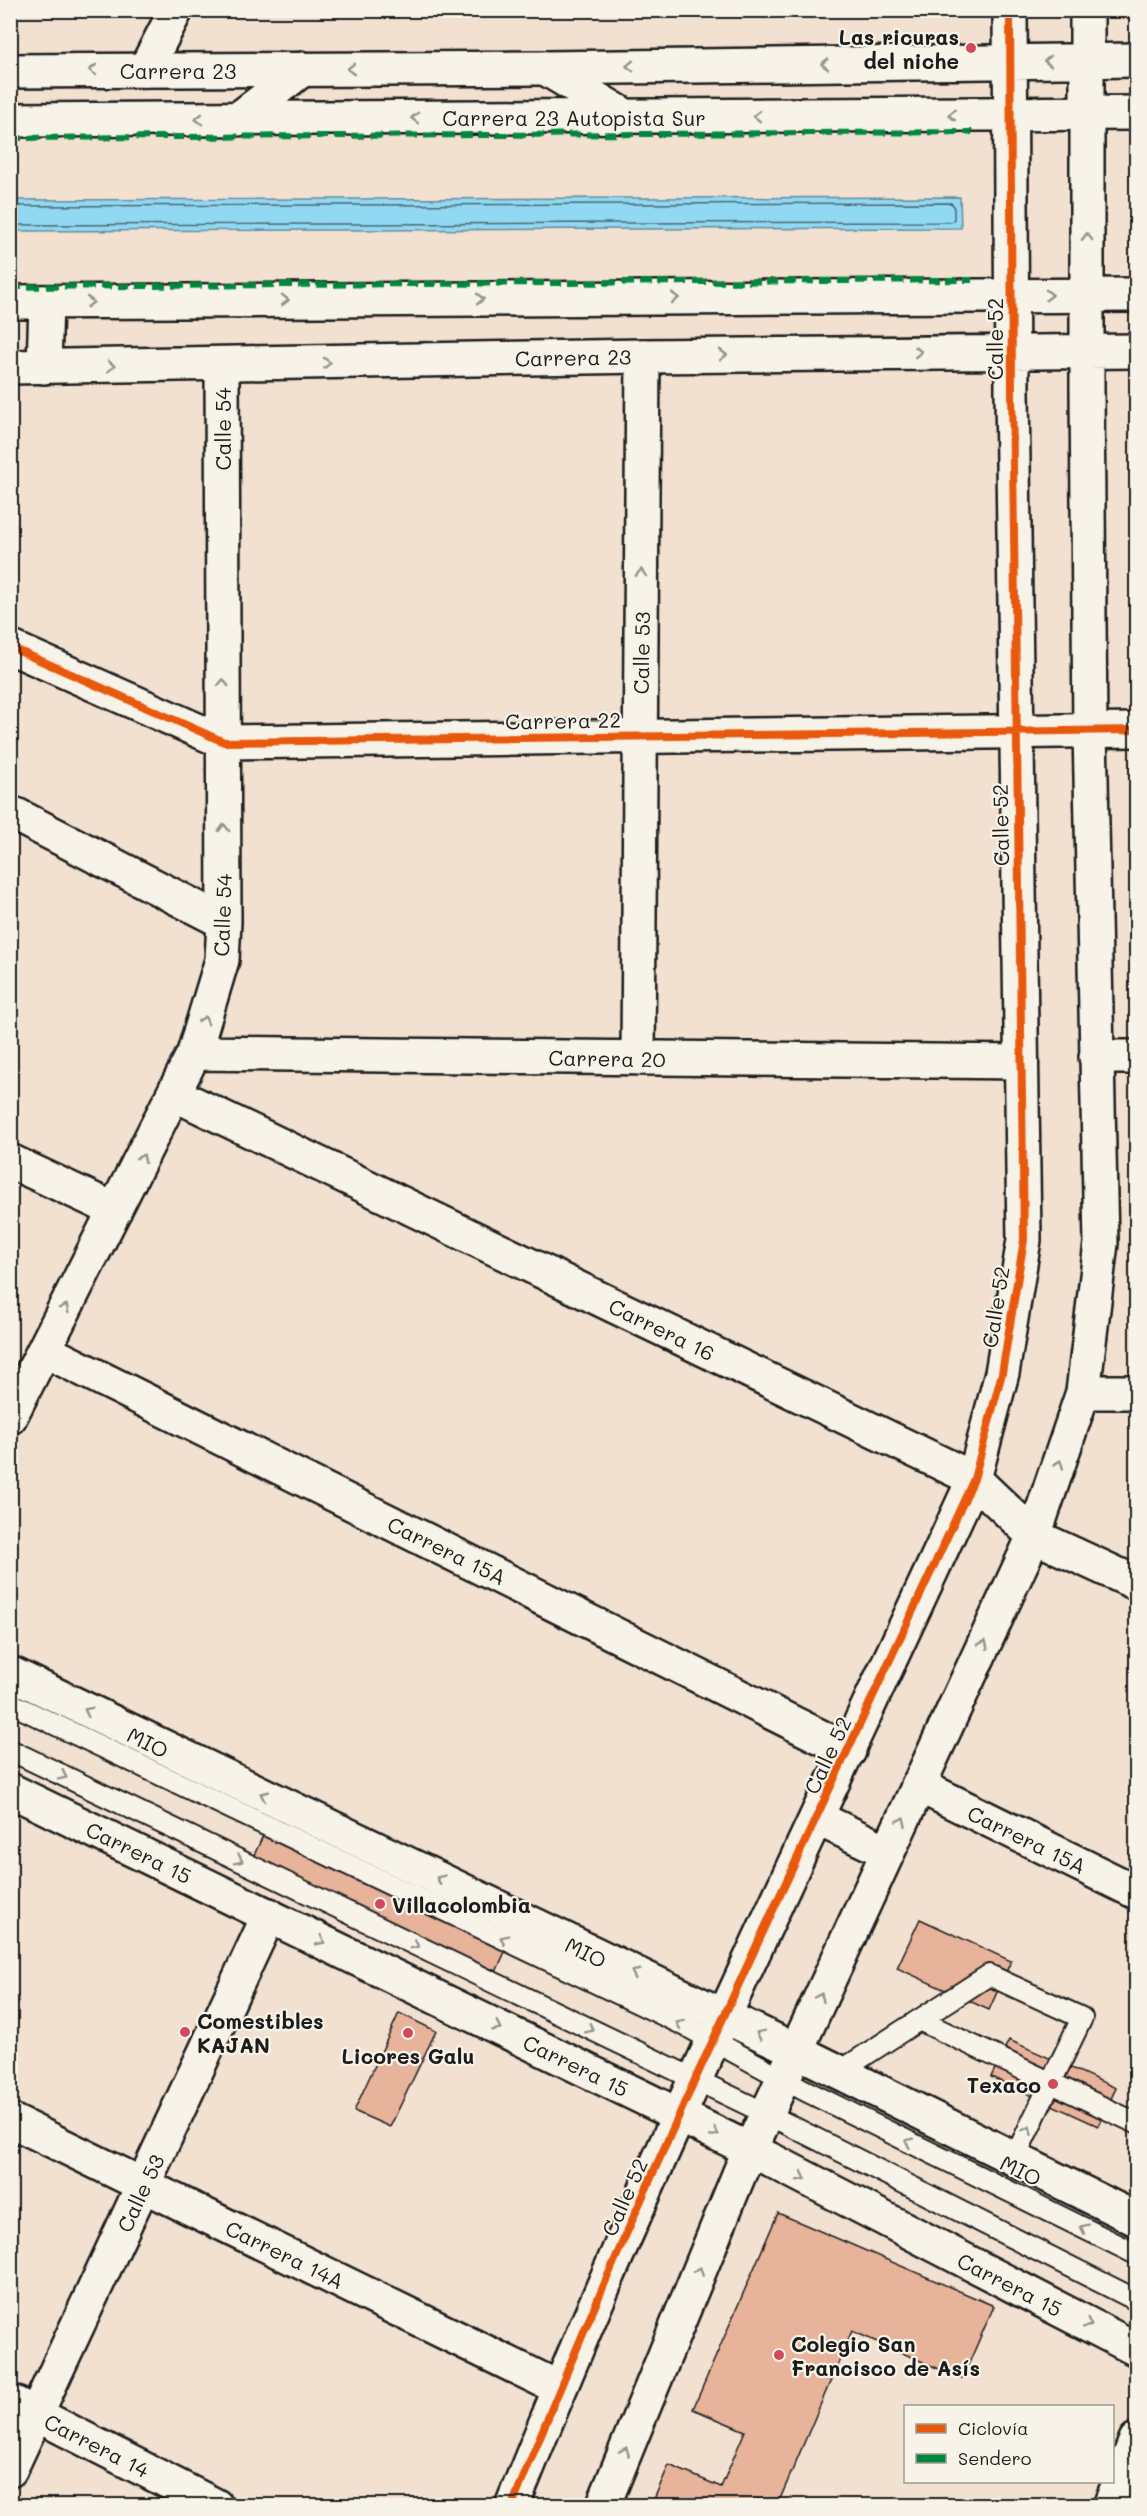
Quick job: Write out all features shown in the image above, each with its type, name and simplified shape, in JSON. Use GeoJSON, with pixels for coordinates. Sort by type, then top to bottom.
{"type":"FeatureCollection","features":[{"type":"Feature","properties":{"kind":"street"},"geometry":{"type":"LineString","coordinates":[[145,70],[176,10]]}},
{"type":"Feature","properties":{"kind":"street","name":"Calle 52"},"geometry":{"type":"LineString","coordinates":[[512,2505],[559,2388],[696,2080],[974,1479],[1002,1374],[1024,1240],[1012,351],[1010,10]]}},
{"type":"Feature","properties":{"kind":"street"},"geometry":{"type":"LineString","coordinates":[[603,2505],[750,2150],[1034,1536],[1083,1392],[1101,1242],[1090,731],[1087,10]]}},
{"type":"Feature","properties":{"kind":"street","name":"Carrera 23"},"geometry":{"type":"LineString","coordinates":[[10,71],[545,68],[1137,60]]}},
{"type":"Feature","properties":{"kind":"street"},"geometry":{"type":"LineString","coordinates":[[545,68],[627,117]]}},
{"type":"Feature","properties":{"kind":"street"},"geometry":{"type":"LineString","coordinates":[[238,119],[303,69]]}},
{"type":"Feature","properties":{"kind":"street","name":"Carrera 23 Autopista Sur"},"geometry":{"type":"LineString","coordinates":[[10,120],[1137,113]]}},
{"type":"Feature","properties":{"kind":"street"},"geometry":{"type":"LineString","coordinates":[[10,302],[1137,295]]}},
{"type":"Feature","properties":{"kind":"street"},"geometry":{"type":"LineString","coordinates":[[44,367],[46,302]]}},
{"type":"Feature","properties":{"kind":"street","name":"Carrera 23"},"geometry":{"type":"LineString","coordinates":[[10,367],[643,356],[1137,351]]}},
{"type":"Feature","properties":{"kind":"street","name":"Calle 53"},"geometry":{"type":"LineString","coordinates":[[638,1058],[643,356]]}},
{"type":"Feature","properties":{"kind":"street","name":"Calle 54"},"geometry":{"type":"LineString","coordinates":[[10,1417],[194,1053],[222,960],[224,742],[222,365]]}},
{"type":"Feature","properties":{"kind":"street","name":"Carrera 22"},"geometry":{"type":"LineString","coordinates":[[10,646],[224,742],[1137,730]]}},
{"type":"Feature","properties":{"kind":"street"},"geometry":{"type":"LineString","coordinates":[[16,815],[224,921]]}},
{"type":"Feature","properties":{"kind":"street","name":"Carrera 20"},"geometry":{"type":"LineString","coordinates":[[194,1053],[1021,1062]]}},
{"type":"Feature","properties":{"kind":"street"},"geometry":{"type":"LineString","coordinates":[[1096,1057],[1137,1057]]}},
{"type":"Feature","properties":{"kind":"street","name":"Carrera 16"},"geometry":{"type":"LineString","coordinates":[[174,1094],[974,1479],[1034,1536],[1137,1583]]}},
{"type":"Feature","properties":{"kind":"street"},"geometry":{"type":"LineString","coordinates":[[10,1161],[115,1210]]}},
{"type":"Feature","properties":{"kind":"street","name":"Carrera 15A"},"geometry":{"type":"LineString","coordinates":[[44,1350],[849,1751]]}},
{"type":"Feature","properties":{"kind":"street"},"geometry":{"type":"LineString","coordinates":[[1083,1392],[1137,1392]]}},
{"type":"Feature","properties":{"kind":"street"},"geometry":{"type":"LineString","coordinates":[[10,1673],[789,2064],[839,2072],[1014,2159],[1136,2214]]}},
{"type":"Feature","properties":{"kind":"street","name":"Carrera 15A"},"geometry":{"type":"LineString","coordinates":[[918,1785],[1137,1892]]}},
{"type":"Feature","properties":{"kind":"street","name":"Carrera 15"},"geometry":{"type":"LineString","coordinates":[[10,1790],[750,2150],[1137,2349]]}},
{"type":"Feature","properties":{"kind":"street"},"geometry":{"type":"LineString","coordinates":[[817,1818],[888,1852]]}},
{"type":"Feature","properties":{"kind":"street","name":"Calle 53"},"geometry":{"type":"LineString","coordinates":[[10,2470],[24,2407],[144,2185],[269,1915]]}},
{"type":"Feature","properties":{"kind":"street","name":"Carrera 14A"},"geometry":{"type":"LineString","coordinates":[[10,2120],[559,2388]]}},
{"type":"Feature","properties":{"kind":"street","name":"Carrera 14"},"geometry":{"type":"LineString","coordinates":[[24,2407],[216,2505]]}},
{"type":"Feature","properties":{"kind":"street"},"geometry":{"type":"LineString","coordinates":[[1110,2505],[1137,2440]]}},
{"type":"Feature","properties":{"kind":"lane","name":"MIO"},"geometry":{"type":"LineString","coordinates":[[10,1703],[719,2029]]}},
{"type":"Feature","properties":{"kind":"lane"},"geometry":{"type":"LineString","coordinates":[[10,1750],[767,2114],[1137,2300]]}},
{"type":"Feature","properties":{"kind":"lane"},"geometry":{"type":"LineString","coordinates":[[839,2072],[989,1975],[1082,2018],[1014,2159]]}},
{"type":"Feature","properties":{"kind":"lane"},"geometry":{"type":"LineString","coordinates":[[919,2020],[1137,2123]]}},
{"type":"Feature","properties":{"kind":"lane","name":"MIO"},"geometry":{"type":"LineString","coordinates":[[789,2064],[1137,2254]]}},
{"type":"Feature","properties":{"kind":"water"},"geometry":{"type":"Polygon","coordinates":[[[960,197],[961,228],[10,231],[11,200],[960,197]]]}},
{"type":"Feature","properties":{"kind":"building","name":"Villacolombia"},"geometry":{"type":"Polygon","coordinates":[[[266,1829],[507,1947],[493,1979],[251,1862],[266,1829]]]}},
{"type":"Feature","properties":{"kind":"building"},"geometry":{"type":"Polygon","coordinates":[[[920,1919],[1011,1961],[989,2010],[897,1968],[920,1919]]]}},
{"type":"Feature","properties":{"kind":"building"},"geometry":{"type":"Polygon","coordinates":[[[399,2013],[436,2031],[390,2127],[354,2111],[399,2013]]]}},
{"type":"Feature","properties":{"kind":"building"},"geometry":{"type":"Polygon","coordinates":[[[1009,2040],[1116,2088],[1098,2126],[991,2077],[1009,2040]]]}},
{"type":"Feature","properties":{"kind":"building","name":"Colegio San Francisco de Asís"},"geometry":{"type":"Polygon","coordinates":[[[778,2213],[994,2306],[962,2379],[852,2331],[777,2506],[651,2506],[669,2465],[721,2487],[745,2431],[693,2409],[778,2213]]]}},
{"type":"Feature","properties":{"kind":"marked path"},"geometry":{"type":"LineString","coordinates":[[10,138],[972,132]]}},
{"type":"Feature","properties":{"kind":"marked path"},"geometry":{"type":"LineString","coordinates":[[10,287],[972,280]]}},
{"type":"Feature","properties":{"kind":"cycle path"},"geometry":{"type":"LineString","coordinates":[[512,2506],[565,2376],[678,2118],[974,1479],[1002,1373],[1024,1240],[1012,392],[1010,10]]}},
{"type":"Feature","properties":{"kind":"cycle path"},"geometry":{"type":"LineString","coordinates":[[10,647],[224,742],[1136,730]]}},
{"type":"Feature","properties":{"kind":"place","name":"Las ricuras del niche"},"geometry":{"type":"Point","coordinates":[971,48]}},
{"type":"Feature","properties":{"kind":"place","name":"Villacolombia"},"geometry":{"type":"Point","coordinates":[380,1904]}},
{"type":"Feature","properties":{"kind":"place","name":"Comestibles KAJAN"},"geometry":{"type":"Point","coordinates":[185,2032]}},
{"type":"Feature","properties":{"kind":"place","name":"Licores Galu"},"geometry":{"type":"Point","coordinates":[408,2033]}},
{"type":"Feature","properties":{"kind":"place","name":"Texaco"},"geometry":{"type":"Point","coordinates":[1053,2084]}},
{"type":"Feature","properties":{"kind":"place","name":"Colegio San Francisco de Asís"},"geometry":{"type":"Point","coordinates":[779,2355]}}]}
